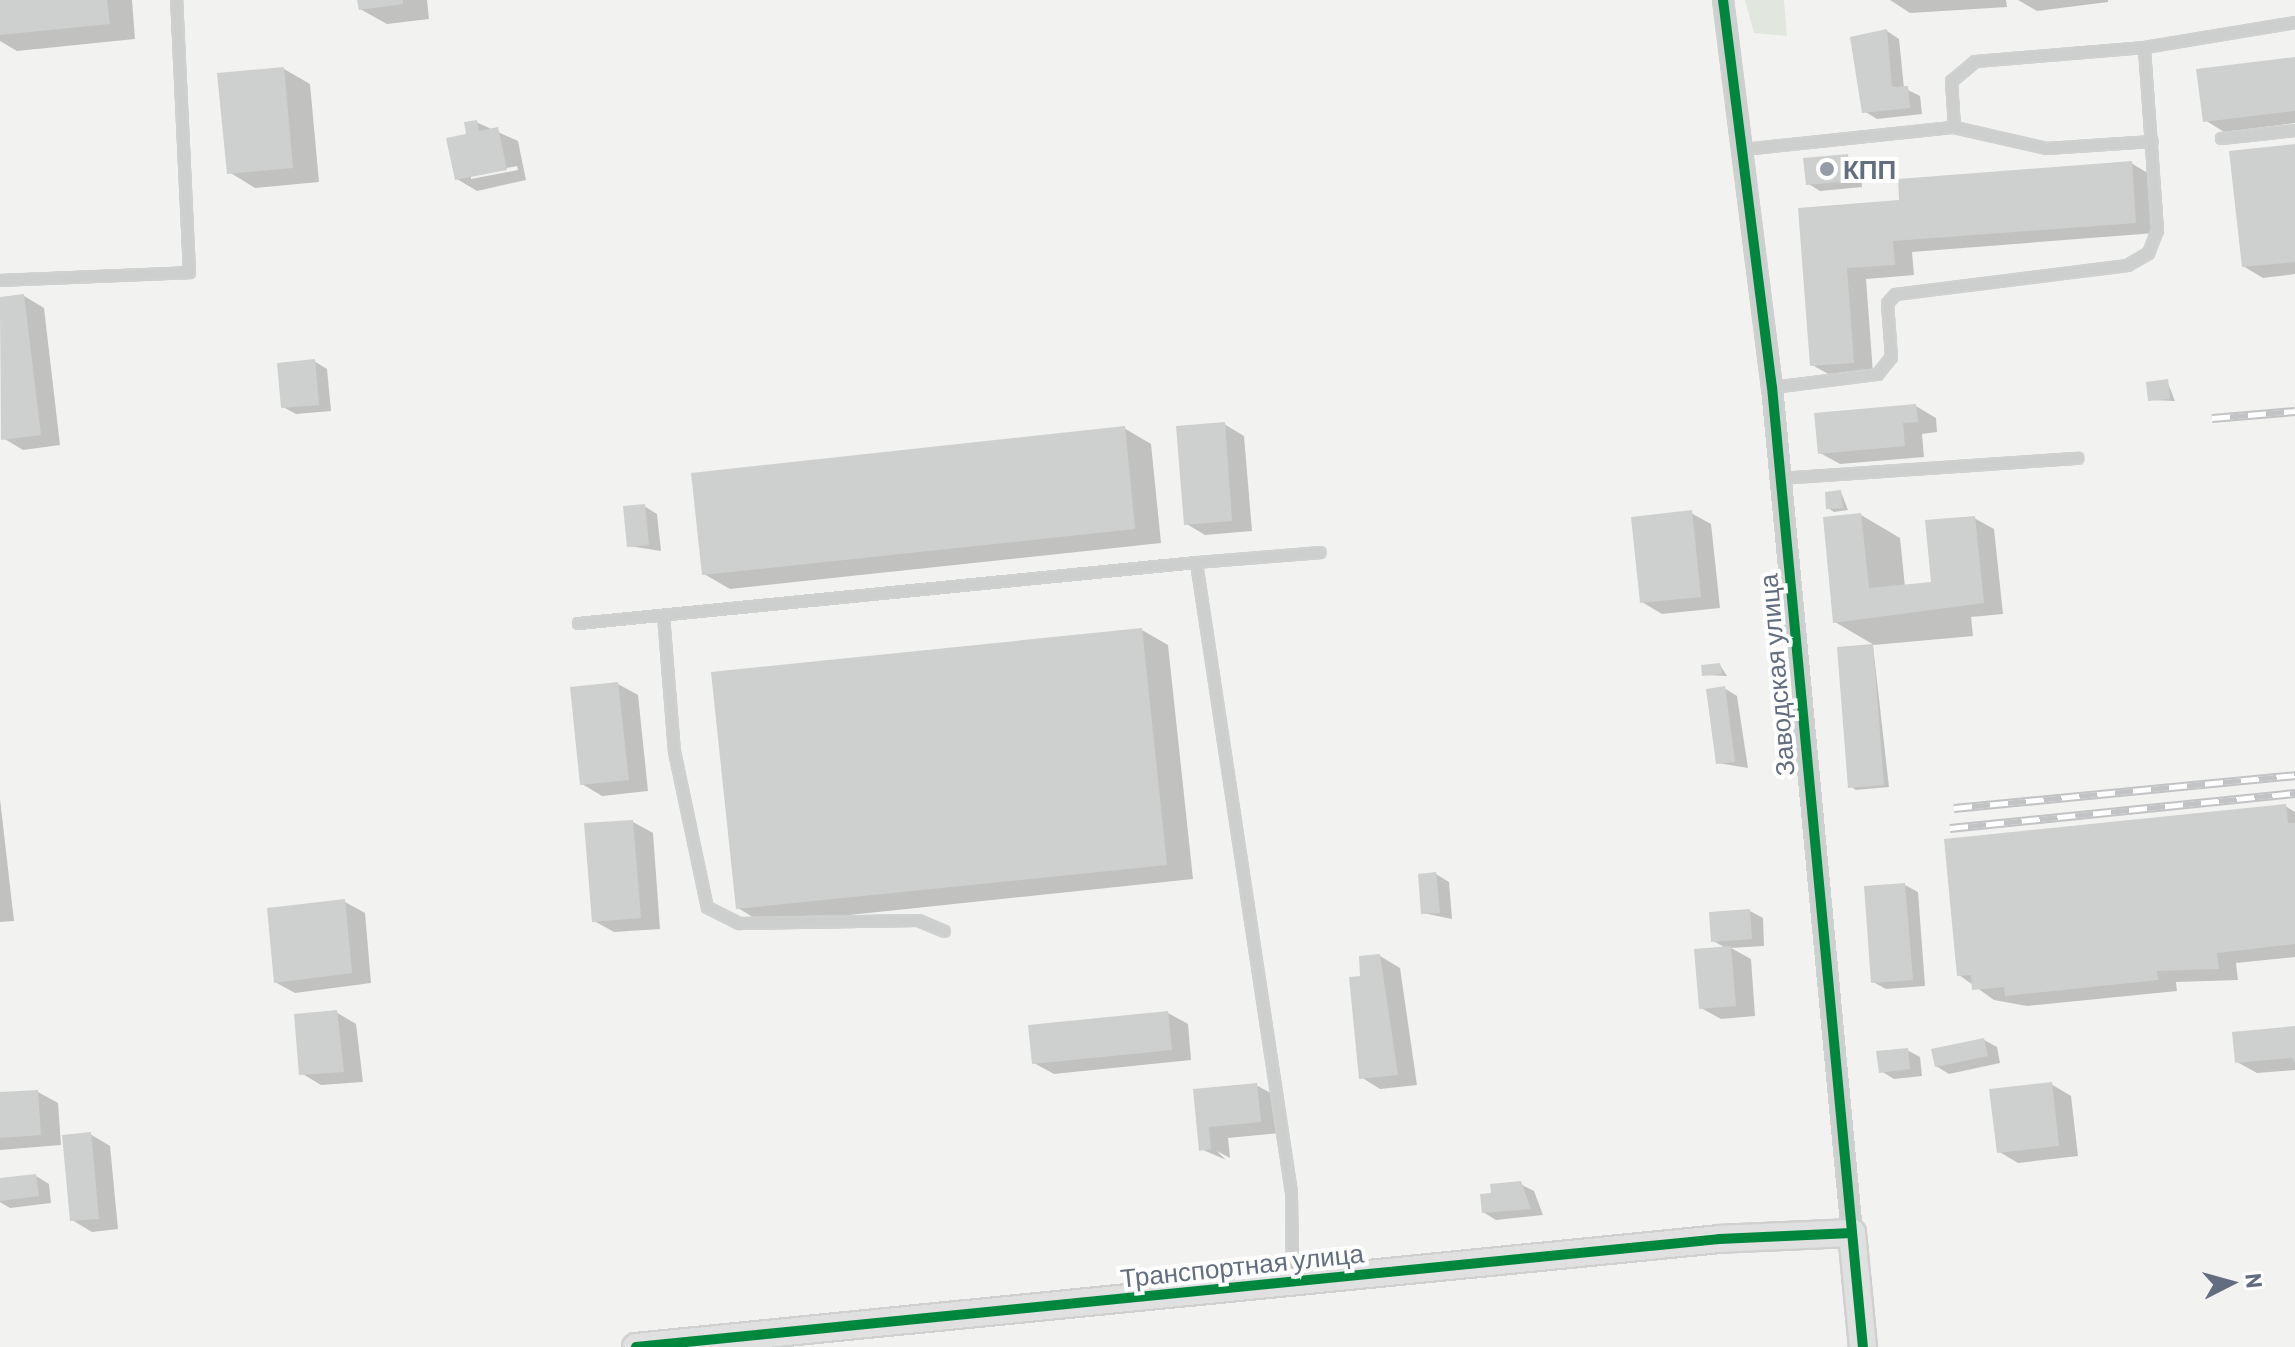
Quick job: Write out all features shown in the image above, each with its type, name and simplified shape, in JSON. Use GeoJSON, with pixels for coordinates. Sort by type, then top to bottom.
{"type":"FeatureCollection","features":[{"type":"Feature","properties":{"kind":"street","name":"Заводская улица"},"geometry":{"type":"LineString","coordinates":[[1723,0],[1772,387],[1863,1347]]}},
{"type":"Feature","properties":{"kind":"street","name":"Транспортная улица"},"geometry":{"type":"LineString","coordinates":[[636,1347],[1719,1239],[1852,1233]]}},
{"type":"Feature","properties":{"kind":"lane"},"geometry":{"type":"LineString","coordinates":[[0,280],[189,272],[176,0]]}},
{"type":"Feature","properties":{"kind":"lane"},"geometry":{"type":"LineString","coordinates":[[1954,127],[1951,81],[1965,63],[2144,47],[2295,22]]}},
{"type":"Feature","properties":{"kind":"lane"},"geometry":{"type":"LineString","coordinates":[[1772,387],[1877,374],[1891,357],[1887,303],[1895,294],[2137,261],[2155,243],[2157,230],[2144,47]]}},
{"type":"Feature","properties":{"kind":"lane"},"geometry":{"type":"LineString","coordinates":[[1743,149],[1954,127],[2046,148],[2152,141]]}},
{"type":"Feature","properties":{"kind":"lane"},"geometry":{"type":"LineString","coordinates":[[2221,138],[2295,130]]}},
{"type":"Feature","properties":{"kind":"lane"},"geometry":{"type":"LineString","coordinates":[[1780,478],[2077,458]]}},
{"type":"Feature","properties":{"kind":"lane"},"geometry":{"type":"LineString","coordinates":[[578,623],[1320,552]]}},
{"type":"Feature","properties":{"kind":"lane"},"geometry":{"type":"LineString","coordinates":[[1196,562],[1291,1192],[1292,1281]]}},
{"type":"Feature","properties":{"kind":"lane"},"geometry":{"type":"LineString","coordinates":[[663,615],[674,751],[707,907],[739,923],[918,920],[944,931]]}},
{"type":"Feature","properties":{"kind":"shaded area"},"geometry":{"type":"Polygon","coordinates":[[[1745,0],[1784,0],[1787,36],[1754,33],[1745,0]]]}},
{"type":"Feature","properties":{"kind":"building"},"geometry":{"type":"Polygon","coordinates":[[[0,0],[107,0],[110,24],[0,35],[0,0]]]}},
{"type":"Feature","properties":{"kind":"building"},"geometry":{"type":"Polygon","coordinates":[[[357,0],[403,0],[403,4],[359,10],[357,0]]]}},
{"type":"Feature","properties":{"kind":"building"},"geometry":{"type":"Polygon","coordinates":[[[1887,29],[1892,87],[1908,86],[1910,108],[1862,113],[1850,37],[1887,29]]]}},
{"type":"Feature","properties":{"kind":"building"},"geometry":{"type":"Polygon","coordinates":[[[2295,57],[2295,111],[2203,122],[2196,69],[2295,57]]]}},
{"type":"Feature","properties":{"kind":"building"},"geometry":{"type":"Polygon","coordinates":[[[284,67],[293,168],[227,174],[217,73],[284,67]]]}},
{"type":"Feature","properties":{"kind":"building"},"geometry":{"type":"Polygon","coordinates":[[[477,120],[479,131],[498,127],[507,170],[455,180],[446,138],[466,134],[464,122],[477,120]]]}},
{"type":"Feature","properties":{"kind":"building"},"geometry":{"type":"Polygon","coordinates":[[[2295,144],[2295,262],[2242,267],[2229,151],[2295,144]]]}},
{"type":"Feature","properties":{"kind":"building","name":"КПП"},"geometry":{"type":"Polygon","coordinates":[[[1848,154],[1850,181],[1806,185],[1803,158],[1848,154]]]}},
{"type":"Feature","properties":{"kind":"building"},"geometry":{"type":"Polygon","coordinates":[[[2132,161],[2136,223],[1893,241],[1895,265],[1847,268],[1854,363],[1810,366],[1798,208],[1899,200],[1898,179],[2132,161]]]}},
{"type":"Feature","properties":{"kind":"building"},"geometry":{"type":"Polygon","coordinates":[[[24,294],[41,435],[1,440],[0,297],[24,294]]]}},
{"type":"Feature","properties":{"kind":"building"},"geometry":{"type":"Polygon","coordinates":[[[315,359],[319,405],[281,408],[277,363],[315,359]]]}},
{"type":"Feature","properties":{"kind":"building"},"geometry":{"type":"Polygon","coordinates":[[[2168,379],[2170,399],[2148,401],[2146,382],[2168,379]]]}},
{"type":"Feature","properties":{"kind":"building"},"geometry":{"type":"Polygon","coordinates":[[[1916,404],[1918,422],[1903,423],[1905,446],[1818,454],[1814,413],[1916,404]]]}},
{"type":"Feature","properties":{"kind":"building"},"geometry":{"type":"Polygon","coordinates":[[[1225,422],[1232,521],[1184,525],[1176,426],[1225,422]]]}},
{"type":"Feature","properties":{"kind":"building"},"geometry":{"type":"Polygon","coordinates":[[[1125,426],[1135,529],[702,575],[691,473],[1125,426]]]}},
{"type":"Feature","properties":{"kind":"building"},"geometry":{"type":"Polygon","coordinates":[[[1841,490],[1843,508],[1826,509],[1825,492],[1841,490]]]}},
{"type":"Feature","properties":{"kind":"building"},"geometry":{"type":"Polygon","coordinates":[[[645,504],[649,545],[627,547],[623,506],[645,504]]]}},
{"type":"Feature","properties":{"kind":"building"},"geometry":{"type":"Polygon","coordinates":[[[1692,510],[1701,597],[1640,603],[1631,517],[1692,510]]]}},
{"type":"Feature","properties":{"kind":"building"},"geometry":{"type":"Polygon","coordinates":[[[1861,513],[1869,588],[1931,582],[1925,520],[1975,516],[1984,603],[1833,623],[1823,517],[1861,513]]]}},
{"type":"Feature","properties":{"kind":"building"},"geometry":{"type":"Polygon","coordinates":[[[1142,628],[1167,865],[736,909],[711,672],[1142,628]]]}},
{"type":"Feature","properties":{"kind":"building"},"geometry":{"type":"Polygon","coordinates":[[[1873,644],[1884,785],[1848,788],[1837,647],[1873,644]]]}},
{"type":"Feature","properties":{"kind":"building"},"geometry":{"type":"Polygon","coordinates":[[[1720,663],[1722,674],[1702,676],[1701,665],[1720,663]]]}},
{"type":"Feature","properties":{"kind":"building"},"geometry":{"type":"Polygon","coordinates":[[[618,682],[629,780],[580,785],[570,687],[618,682]]]}},
{"type":"Feature","properties":{"kind":"building"},"geometry":{"type":"Polygon","coordinates":[[[1725,686],[1735,762],[1716,764],[1706,689],[1725,686]]]}},
{"type":"Feature","properties":{"kind":"building"},"geometry":{"type":"Polygon","coordinates":[[[2286,804],[2288,823],[2295,823],[2295,944],[2217,953],[2219,969],[2157,971],[2158,980],[2005,996],[2004,987],[1972,990],[1971,975],[1957,976],[1944,839],[2286,804]]]}},
{"type":"Feature","properties":{"kind":"building"},"geometry":{"type":"Polygon","coordinates":[[[633,820],[641,918],[592,922],[584,823],[633,820]]]}},
{"type":"Feature","properties":{"kind":"building"},"geometry":{"type":"Polygon","coordinates":[[[1436,872],[1440,913],[1421,914],[1418,874],[1436,872]]]}},
{"type":"Feature","properties":{"kind":"building"},"geometry":{"type":"Polygon","coordinates":[[[1905,883],[1913,980],[1871,983],[1864,886],[1905,883]]]}},
{"type":"Feature","properties":{"kind":"building"},"geometry":{"type":"Polygon","coordinates":[[[345,899],[352,973],[274,983],[267,908],[345,899]]]}},
{"type":"Feature","properties":{"kind":"building"},"geometry":{"type":"Polygon","coordinates":[[[1750,909],[1752,939],[1711,942],[1709,912],[1750,909]]]}},
{"type":"Feature","properties":{"kind":"building"},"geometry":{"type":"Polygon","coordinates":[[[1731,946],[1736,1006],[1699,1009],[1694,949],[1731,946]]]}},
{"type":"Feature","properties":{"kind":"building"},"geometry":{"type":"Polygon","coordinates":[[[1380,954],[1398,1075],[1359,1079],[1349,977],[1360,976],[1359,956],[1380,954]]]}},
{"type":"Feature","properties":{"kind":"building"},"geometry":{"type":"Polygon","coordinates":[[[337,1010],[344,1072],[299,1075],[294,1014],[337,1010]]]}},
{"type":"Feature","properties":{"kind":"building"},"geometry":{"type":"Polygon","coordinates":[[[1168,1011],[1172,1050],[1032,1064],[1028,1025],[1168,1011]]]}},
{"type":"Feature","properties":{"kind":"building"},"geometry":{"type":"Polygon","coordinates":[[[2295,1026],[2295,1064],[2292,1058],[2235,1063],[2232,1032],[2295,1026]]]}},
{"type":"Feature","properties":{"kind":"building"},"geometry":{"type":"Polygon","coordinates":[[[1984,1038],[1988,1056],[1935,1067],[1931,1049],[1984,1038]]]}},
{"type":"Feature","properties":{"kind":"building"},"geometry":{"type":"Polygon","coordinates":[[[1908,1048],[1910,1069],[1879,1073],[1876,1051],[1908,1048]]]}},
{"type":"Feature","properties":{"kind":"building"},"geometry":{"type":"Polygon","coordinates":[[[2052,1082],[2059,1146],[1997,1153],[1989,1089],[2052,1082]]]}},
{"type":"Feature","properties":{"kind":"building"},"geometry":{"type":"Polygon","coordinates":[[[1257,1083],[1261,1122],[1209,1127],[1211,1149],[1199,1151],[1193,1089],[1257,1083]]]}},
{"type":"Feature","properties":{"kind":"building"},"geometry":{"type":"Polygon","coordinates":[[[38,1090],[41,1135],[0,1138],[0,1092],[38,1090]]]}},
{"type":"Feature","properties":{"kind":"building"},"geometry":{"type":"Polygon","coordinates":[[[91,1132],[99,1219],[70,1221],[62,1135],[91,1132]]]}},
{"type":"Feature","properties":{"kind":"building"},"geometry":{"type":"Polygon","coordinates":[[[36,1174],[39,1196],[0,1201],[0,1178],[36,1174]]]}},
{"type":"Feature","properties":{"kind":"building"},"geometry":{"type":"Polygon","coordinates":[[[1521,1181],[1531,1209],[1482,1213],[1480,1194],[1491,1193],[1490,1184],[1521,1181]]]}},
{"type":"Feature","properties":{"kind":"railway"},"geometry":{"type":"LineString","coordinates":[[2212,418],[2295,411]]}},
{"type":"Feature","properties":{"kind":"railway"},"geometry":{"type":"LineString","coordinates":[[1954,808],[2295,775]]}},
{"type":"Feature","properties":{"kind":"railway"},"geometry":{"type":"LineString","coordinates":[[1950,828],[2295,793]]}},
{"type":"Feature","properties":{"kind":"cycle path"},"geometry":{"type":"LineString","coordinates":[[1723,0],[1772,387],[1863,1347]]}},
{"type":"Feature","properties":{"kind":"cycle path"},"geometry":{"type":"LineString","coordinates":[[636,1347],[1719,1239],[1852,1233]]}},
{"type":"Feature","properties":{"kind":"place","name":"КПП"},"geometry":{"type":"Point","coordinates":[1827,169]}}]}
